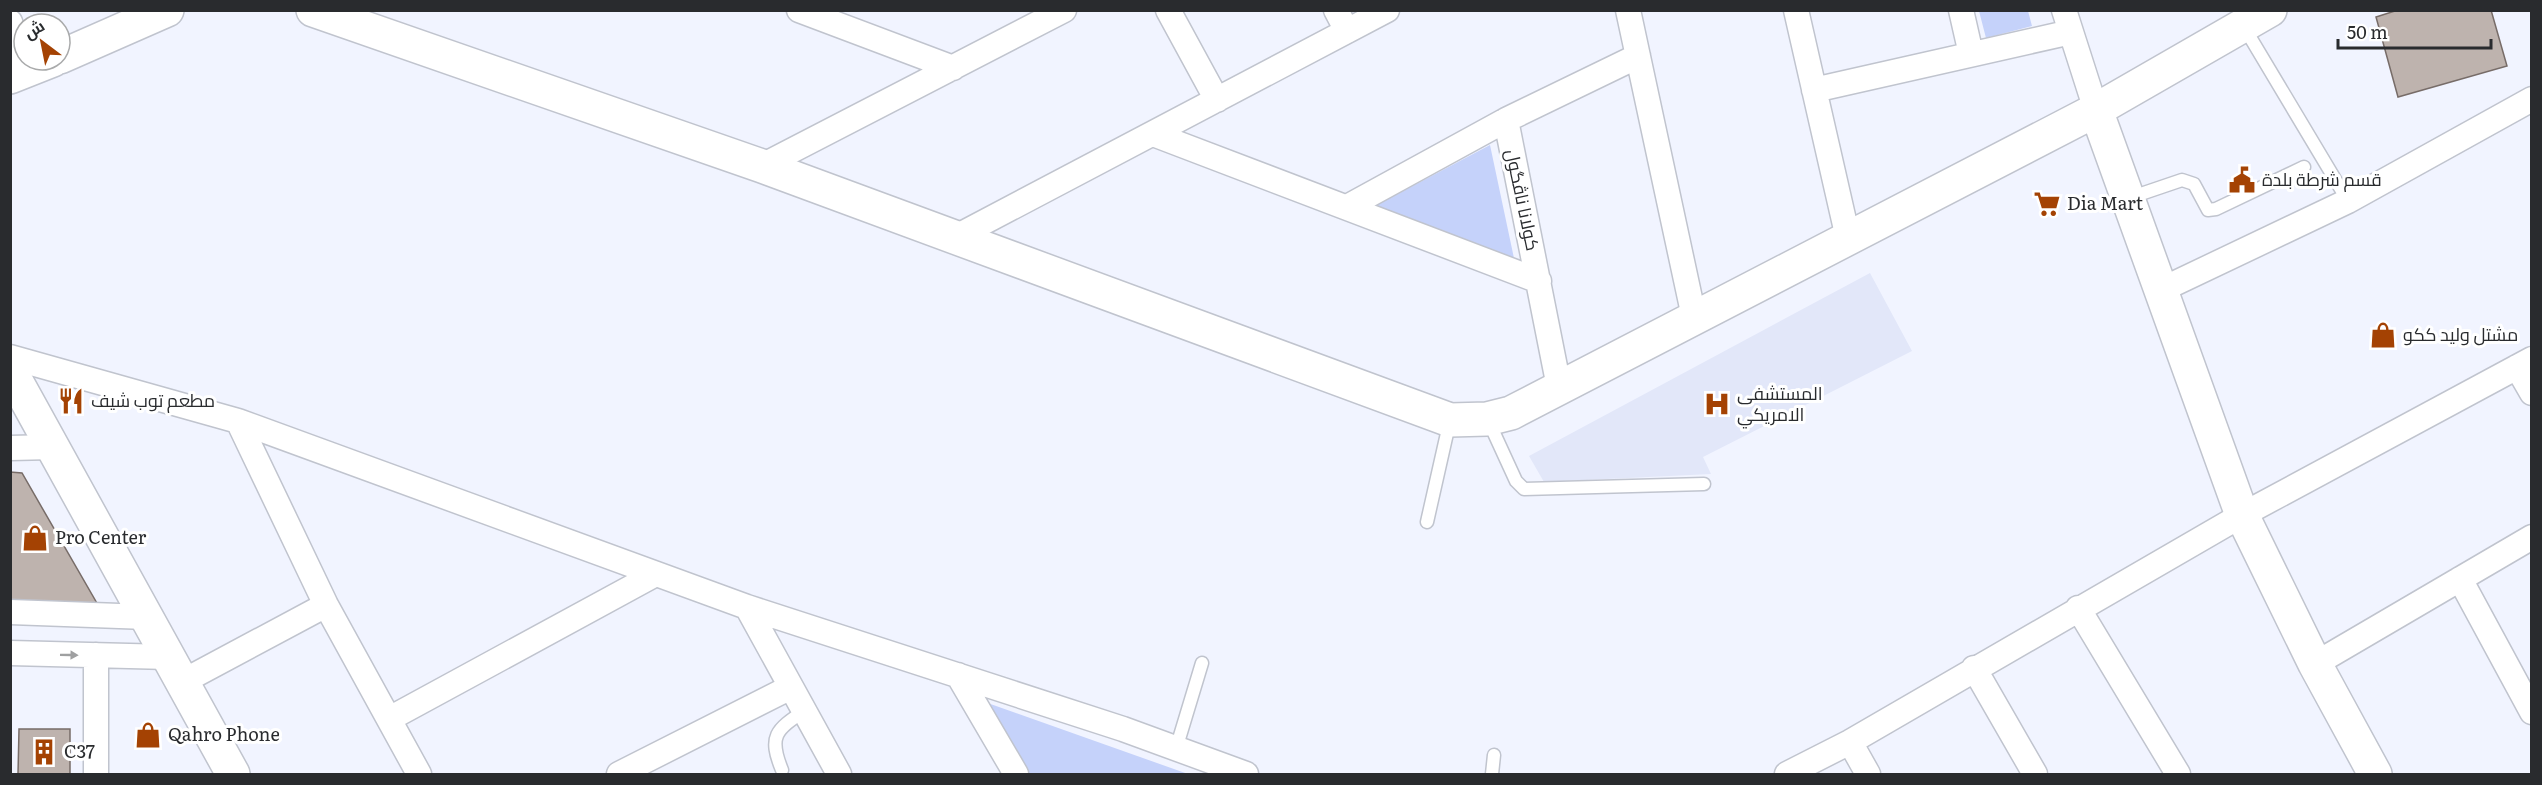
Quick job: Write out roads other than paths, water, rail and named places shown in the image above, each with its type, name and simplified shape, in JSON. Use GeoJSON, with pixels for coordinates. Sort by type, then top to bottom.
{"type":"FeatureCollection","features":[{"type":"Feature","properties":{"kind":"street"},"geometry":{"type":"LineString","coordinates":[[72,33],[124,10]]}},
{"type":"Feature","properties":{"kind":"street"},"geometry":{"type":"LineString","coordinates":[[72,52],[166,10]]}},
{"type":"Feature","properties":{"kind":"street"},"geometry":{"type":"LineString","coordinates":[[313,10],[762,166],[1450,420],[1487,419],[1511,413],[2096,110],[2257,18]]}},
{"type":"Feature","properties":{"kind":"street"},"geometry":{"type":"LineString","coordinates":[[799,10],[953,68]]}},
{"type":"Feature","properties":{"kind":"street"},"geometry":{"type":"LineString","coordinates":[[762,166],[1064,10]]}},
{"type":"Feature","properties":{"kind":"street"},"geometry":{"type":"LineString","coordinates":[[1168,10],[1216,100]]}},
{"type":"Feature","properties":{"kind":"street"},"geometry":{"type":"LineString","coordinates":[[954,238],[1216,100],[1342,21],[1387,10]]}},
{"type":"Feature","properties":{"kind":"street"},"geometry":{"type":"LineString","coordinates":[[1628,10],[1694,317]]}},
{"type":"Feature","properties":{"kind":"street"},"geometry":{"type":"LineString","coordinates":[[1796,10],[1848,238]]}},
{"type":"Feature","properties":{"kind":"street"},"geometry":{"type":"LineString","coordinates":[[1961,10],[1971,54]]}},
{"type":"Feature","properties":{"kind":"street"},"geometry":{"type":"LineString","coordinates":[[1814,90],[1971,54],[2068,21],[2096,110],[2242,515],[2315,664],[2375,774]]}},
{"type":"Feature","properties":{"kind":"street"},"geometry":{"type":"LineString","coordinates":[[1347,207],[1506,120],[1638,56]]}},
{"type":"Feature","properties":{"kind":"street"},"geometry":{"type":"LineString","coordinates":[[2161,290],[2348,201],[2532,99]]}},
{"type":"Feature","properties":{"kind":"street","name":"کولانا ناڤگول"},"geometry":{"type":"LineString","coordinates":[[1506,120],[1559,387]]}},
{"type":"Feature","properties":{"kind":"street"},"geometry":{"type":"LineString","coordinates":[[1153,134],[1539,280]]}},
{"type":"Feature","properties":{"kind":"street"},"geometry":{"type":"LineString","coordinates":[[10,357],[238,421],[747,608],[958,675],[1246,774]]}},
{"type":"Feature","properties":{"kind":"street"},"geometry":{"type":"LineString","coordinates":[[1787,774],[1850,742],[1974,668],[2242,515],[2524,363],[2532,393]]}},
{"type":"Feature","properties":{"kind":"street"},"geometry":{"type":"LineString","coordinates":[[10,370],[233,774]]}},
{"type":"Feature","properties":{"kind":"street"},"geometry":{"type":"LineString","coordinates":[[238,421],[327,605],[419,774]]}},
{"type":"Feature","properties":{"kind":"street"},"geometry":{"type":"LineString","coordinates":[[10,448],[53,447]]}},
{"type":"Feature","properties":{"kind":"street"},"geometry":{"type":"LineString","coordinates":[[2315,664],[2532,537]]}},
{"type":"Feature","properties":{"kind":"street"},"geometry":{"type":"LineString","coordinates":[[389,719],[654,574]]}},
{"type":"Feature","properties":{"kind":"street"},"geometry":{"type":"LineString","coordinates":[[2460,579],[2532,712]]}},
{"type":"Feature","properties":{"kind":"street"},"geometry":{"type":"LineString","coordinates":[[10,653],[96,655],[176,669],[327,605]]}},
{"type":"Feature","properties":{"kind":"street"},"geometry":{"type":"LineString","coordinates":[[747,608],[839,774]]}},
{"type":"Feature","properties":{"kind":"street"},"geometry":{"type":"LineString","coordinates":[[2078,609],[2178,774]]}},
{"type":"Feature","properties":{"kind":"street"},"geometry":{"type":"LineString","coordinates":[[10,612],[147,617]]}},
{"type":"Feature","properties":{"kind":"street"},"geometry":{"type":"LineString","coordinates":[[96,655],[96,774]]}},
{"type":"Feature","properties":{"kind":"street"},"geometry":{"type":"LineString","coordinates":[[1974,668],[2035,774]]}},
{"type":"Feature","properties":{"kind":"street"},"geometry":{"type":"LineString","coordinates":[[958,675],[1016,774]]}},
{"type":"Feature","properties":{"kind":"street"},"geometry":{"type":"LineString","coordinates":[[619,774],[791,687]]}},
{"type":"Feature","properties":{"kind":"street"},"geometry":{"type":"LineString","coordinates":[[1850,742],[1868,774]]}},
{"type":"Feature","properties":{"kind":"lane"},"geometry":{"type":"LineString","coordinates":[[2257,18],[2348,201]]}},
{"type":"Feature","properties":{"kind":"lane"},"geometry":{"type":"LineString","coordinates":[[2128,198],[2182,180],[2194,184],[2208,210],[2216,209],[2304,167]]}},
{"type":"Feature","properties":{"kind":"lane"},"geometry":{"type":"LineString","coordinates":[[1487,419],[1516,481],[1524,489],[1704,484]]}},
{"type":"Feature","properties":{"kind":"lane"},"geometry":{"type":"LineString","coordinates":[[1427,522],[1450,420]]}},
{"type":"Feature","properties":{"kind":"lane"},"geometry":{"type":"LineString","coordinates":[[1176,749],[1202,663]]}},
{"type":"Feature","properties":{"kind":"lane"},"geometry":{"type":"LineString","coordinates":[[782,770],[773,749],[775,738],[781,727],[804,711]]}},
{"type":"Feature","properties":{"kind":"lane"},"geometry":{"type":"LineString","coordinates":[[1492,774],[1494,755]]}},
{"type":"Feature","properties":{"kind":"place","name":"قسم شرطة بلدة"},"geometry":{"type":"Point","coordinates":[2242,180]}},
{"type":"Feature","properties":{"kind":"place","name":"Dia Mart"},"geometry":{"type":"Point","coordinates":[2047,204]}},
{"type":"Feature","properties":{"kind":"place","name":"مشتل وليد ككو"},"geometry":{"type":"Point","coordinates":[2383,335]}},
{"type":"Feature","properties":{"kind":"place","name":"مطعم توب شيف"},"geometry":{"type":"Point","coordinates":[71,401]}},
{"type":"Feature","properties":{"kind":"place","name":"المستشفى الامريكي"},"geometry":{"type":"Point","coordinates":[1717,404]}},
{"type":"Feature","properties":{"kind":"place","name":"Pro Center"},"geometry":{"type":"Point","coordinates":[35,538]}},
{"type":"Feature","properties":{"kind":"place","name":"Qahro Phone"},"geometry":{"type":"Point","coordinates":[148,735]}},
{"type":"Feature","properties":{"kind":"place","name":"C37"},"geometry":{"type":"Point","coordinates":[44,752]}}]}
